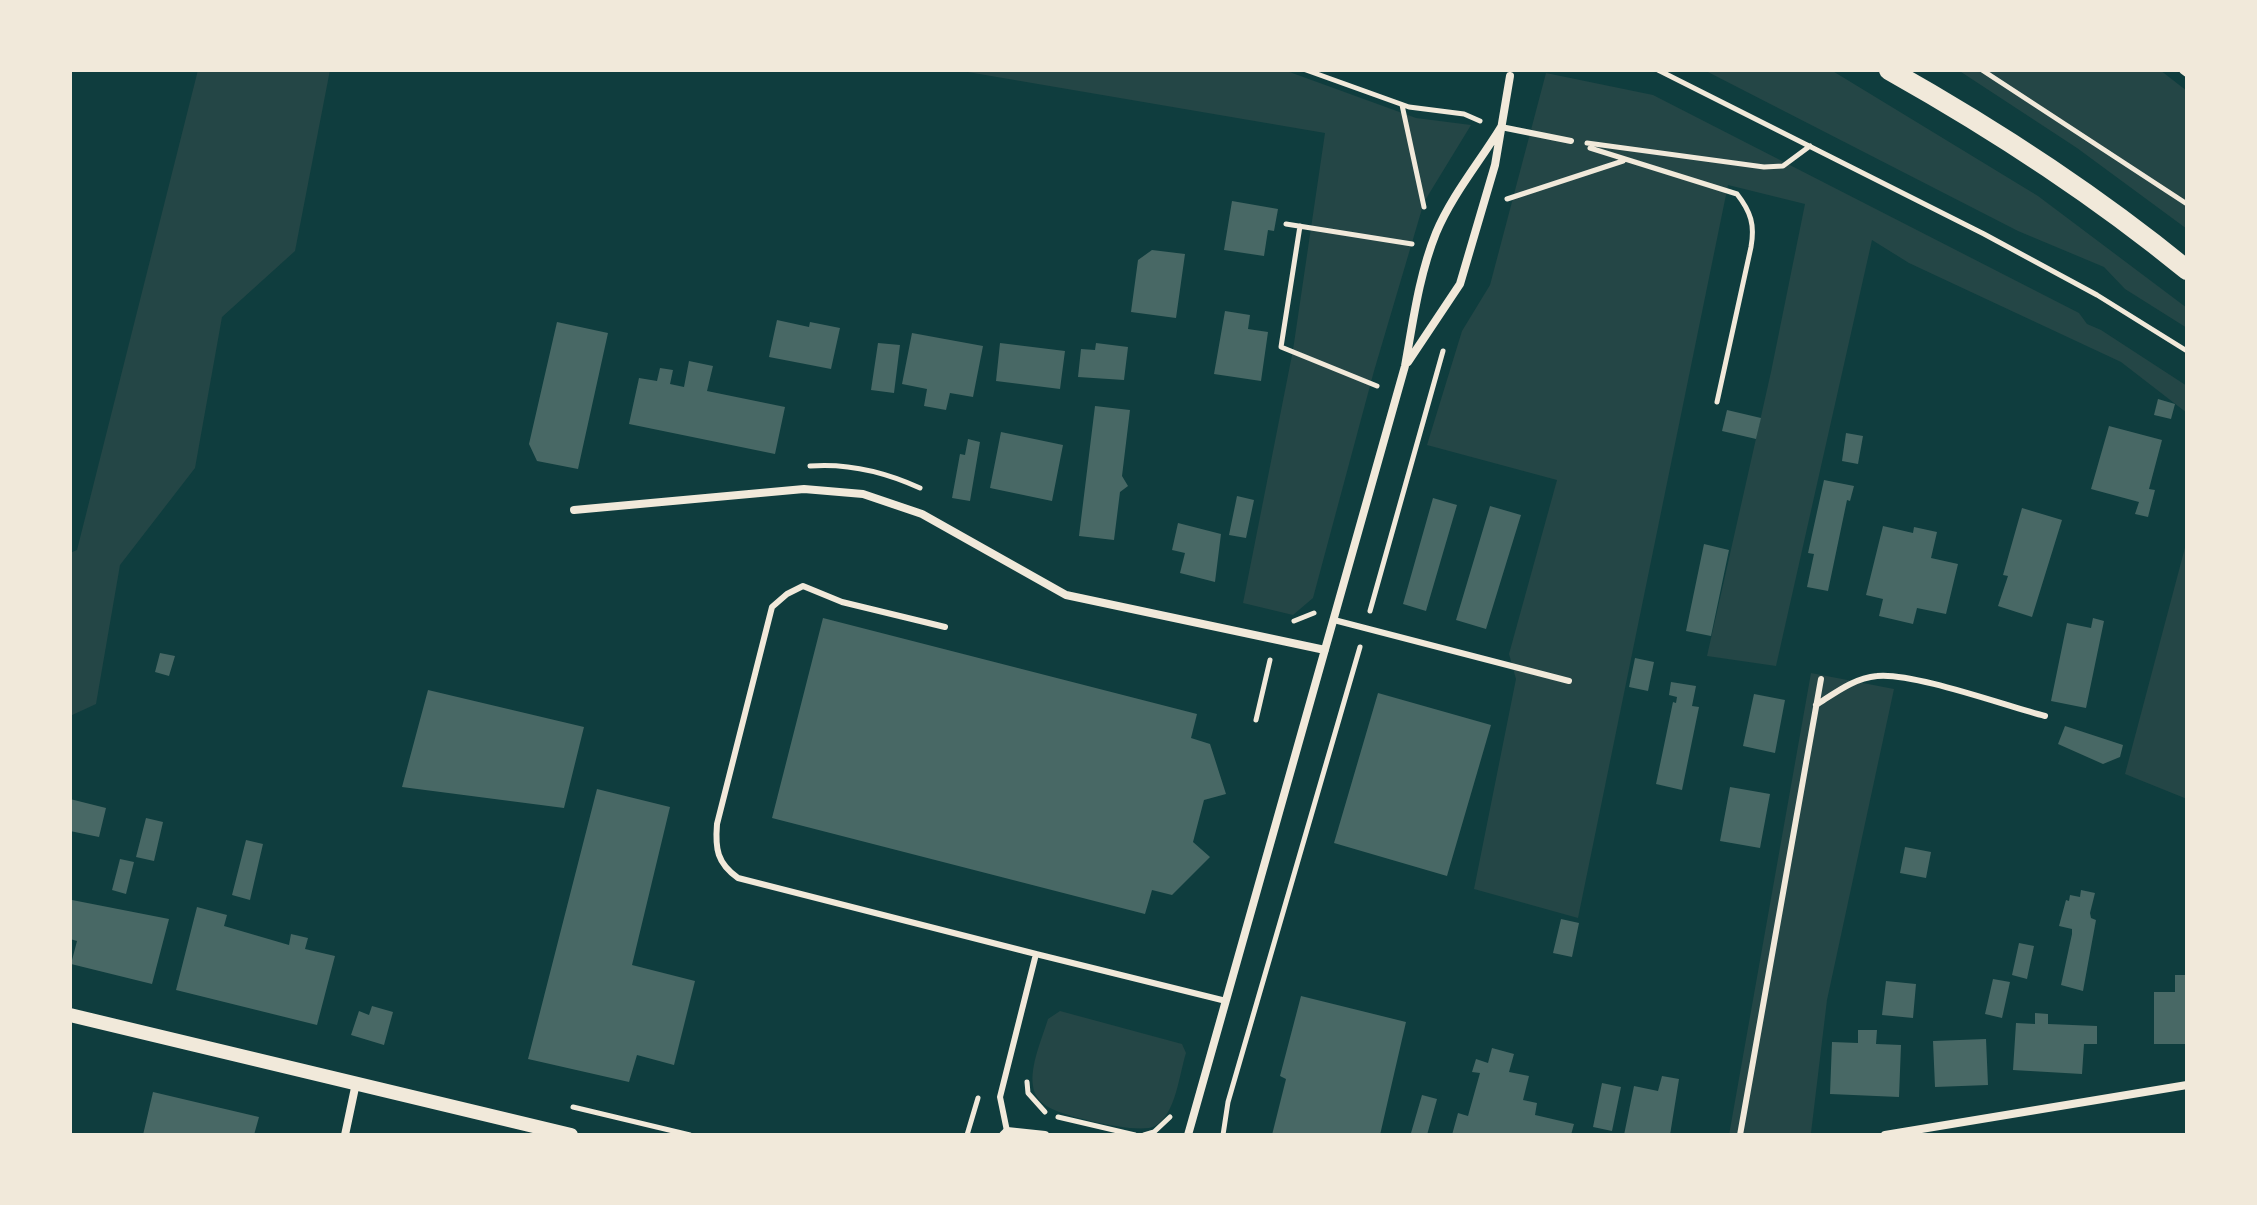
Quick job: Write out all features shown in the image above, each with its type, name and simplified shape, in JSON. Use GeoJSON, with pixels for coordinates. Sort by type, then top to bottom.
{"type":"FeatureCollection","features":[{"type":"Feature","properties":{"kind":"main road"},"geometry":{"type":"LineString","coordinates":[[1889,70],[2021,148],[2099,202],[2187,270]]}},
{"type":"Feature","properties":{"kind":"street"},"geometry":{"type":"LineString","coordinates":[[1405,366],[1460,284],[1478,234],[1510,76]]}},
{"type":"Feature","properties":{"kind":"street"},"geometry":{"type":"LineString","coordinates":[[1188,1135],[1405,366],[1416,300],[1432,247],[1460,187],[1501,127]]}},
{"type":"Feature","properties":{"kind":"street"},"geometry":{"type":"LineString","coordinates":[[574,510],[804,489],[863,494],[922,514],[1066,595],[1325,650]]}},
{"type":"Feature","properties":{"kind":"street"},"geometry":{"type":"LineString","coordinates":[[70,1015],[571,1135]]}},
{"type":"Feature","properties":{"kind":"street"},"geometry":{"type":"LineString","coordinates":[[345,1135],[356,1083]]}},
{"type":"Feature","properties":{"kind":"street"},"geometry":{"type":"LineString","coordinates":[[1885,1135],[2187,1085]]}},
{"type":"Feature","properties":{"kind":"street"},"geometry":{"type":"LineString","coordinates":[[1005,1133],[1045,1135]]}},
{"type":"Feature","properties":{"kind":"lane"},"geometry":{"type":"LineString","coordinates":[[1501,127],[1571,141]]}},
{"type":"Feature","properties":{"kind":"lane"},"geometry":{"type":"LineString","coordinates":[[945,627],[842,602],[803,586],[772,607],[717,824],[715,848],[723,867],[738,878],[1226,1001]]}},
{"type":"Feature","properties":{"kind":"lane"},"geometry":{"type":"LineString","coordinates":[[1334,620],[1569,681]]}},
{"type":"Feature","properties":{"kind":"lane"},"geometry":{"type":"LineString","coordinates":[[1816,705],[1847,685],[1877,676],[1911,680],[2045,716]]}},
{"type":"Feature","properties":{"kind":"lane"},"geometry":{"type":"LineString","coordinates":[[1740,1135],[1821,679]]}},
{"type":"Feature","properties":{"kind":"lane"},"geometry":{"type":"LineString","coordinates":[[1005,1133],[1000,1097],[1036,954]]}},
{"type":"Feature","properties":{"kind":"path"},"geometry":{"type":"LineString","coordinates":[[1306,70],[1402,105],[1464,114],[1501,127]]}},
{"type":"Feature","properties":{"kind":"path"},"geometry":{"type":"LineString","coordinates":[[1658,70],[2076,283],[2187,351]]}},
{"type":"Feature","properties":{"kind":"path"},"geometry":{"type":"LineString","coordinates":[[1982,70],[2187,204]]}},
{"type":"Feature","properties":{"kind":"path"},"geometry":{"type":"LineString","coordinates":[[1286,224],[1432,247],[1402,105]]}},
{"type":"Feature","properties":{"kind":"path"},"geometry":{"type":"LineString","coordinates":[[1571,141],[1764,167],[1783,166],[1810,146]]}},
{"type":"Feature","properties":{"kind":"path"},"geometry":{"type":"LineString","coordinates":[[1571,141],[1737,194],[1748,208],[1754,227],[1751,247],[1717,402]]}},
{"type":"Feature","properties":{"kind":"path"},"geometry":{"type":"LineString","coordinates":[[1499,202],[1625,160]]}},
{"type":"Feature","properties":{"kind":"path"},"geometry":{"type":"LineString","coordinates":[[1300,226],[1281,347],[1397,393]]}},
{"type":"Feature","properties":{"kind":"path"},"geometry":{"type":"LineString","coordinates":[[1256,720],[1278,618],[1306,618],[1315,612],[1319,601]]}},
{"type":"Feature","properties":{"kind":"path"},"geometry":{"type":"LineString","coordinates":[[1270,660],[1285,663]]}},
{"type":"Feature","properties":{"kind":"path"},"geometry":{"type":"LineString","coordinates":[[1029,1068],[1028,1093],[1040,1110],[1135,1135]]}},
{"type":"Feature","properties":{"kind":"shaded area"},"geometry":{"type":"Polygon","coordinates":[[[198,70],[330,70],[295,251],[222,317],[195,468],[120,565],[96,704],[70,716],[70,553],[77,550],[198,70]]]}},
{"type":"Feature","properties":{"kind":"shaded area"},"geometry":{"type":"Polygon","coordinates":[[[956,70],[1284,70],[1416,118],[1471,125],[1424,202],[1374,371],[1313,598],[1293,615],[1243,603],[1293,350],[1325,133],[956,70]]]}},
{"type":"Feature","properties":{"kind":"shaded area"},"geometry":{"type":"Polygon","coordinates":[[[1704,70],[1831,70],[2038,196],[2187,308],[2187,328],[2125,289],[2104,267],[2018,231],[1704,70]]]}},
{"type":"Feature","properties":{"kind":"shaded area"},"geometry":{"type":"Polygon","coordinates":[[[1958,70],[2160,70],[2187,91],[2187,229],[2077,148],[1958,70]]]}},
{"type":"Feature","properties":{"kind":"shaded area"},"geometry":{"type":"Polygon","coordinates":[[[1546,73],[1653,95],[2079,313],[2087,324],[2187,386],[2187,413],[2121,362],[1909,263],[1872,240],[1776,666],[1707,656],[1805,204],[1728,185],[1578,918],[1474,889],[1516,679],[1509,654],[1557,480],[1427,445],[1462,331],[1490,285],[1546,73]]]}},
{"type":"Feature","properties":{"kind":"shaded area"},"geometry":{"type":"Polygon","coordinates":[[[2187,540],[2187,799],[2125,774],[2187,540]]]}},
{"type":"Feature","properties":{"kind":"shaded area"},"geometry":{"type":"Polygon","coordinates":[[[1811,673],[1894,689],[1827,1000],[1811,1133],[1729,1135],[1811,673]]]}},
{"type":"Feature","properties":{"kind":"shaded area"},"geometry":{"type":"Polygon","coordinates":[[[1060,1011],[1182,1044],[1186,1053],[1179,1083],[1168,1113],[1162,1120],[1147,1128],[1120,1127],[1061,1112],[1040,1100],[1033,1086],[1035,1061],[1048,1019],[1060,1011]]]}},
{"type":"Feature","properties":{"kind":"building"},"geometry":{"type":"Polygon","coordinates":[[[1232,201],[1278,209],[1274,231],[1268,230],[1264,256],[1224,250],[1232,201]]]}},
{"type":"Feature","properties":{"kind":"building"},"geometry":{"type":"Polygon","coordinates":[[[1152,250],[1185,254],[1176,318],[1131,312],[1138,260],[1152,250]]]}},
{"type":"Feature","properties":{"kind":"building"},"geometry":{"type":"Polygon","coordinates":[[[1225,311],[1250,315],[1248,329],[1268,332],[1261,381],[1214,374],[1225,311]]]}},
{"type":"Feature","properties":{"kind":"building"},"geometry":{"type":"Polygon","coordinates":[[[777,320],[809,327],[810,322],[840,328],[831,369],[769,357],[777,320]]]}},
{"type":"Feature","properties":{"kind":"building"},"geometry":{"type":"Polygon","coordinates":[[[557,322],[608,333],[578,469],[537,461],[529,444],[557,322]]]}},
{"type":"Feature","properties":{"kind":"building"},"geometry":{"type":"Polygon","coordinates":[[[912,333],[983,346],[973,397],[950,393],[946,410],[924,406],[927,389],[902,384],[912,333]]]}},
{"type":"Feature","properties":{"kind":"building"},"geometry":{"type":"Polygon","coordinates":[[[878,343],[900,345],[894,393],[871,390],[878,343]]]}},
{"type":"Feature","properties":{"kind":"building"},"geometry":{"type":"Polygon","coordinates":[[[1000,343],[1065,351],[1060,389],[996,381],[1000,343]]]}},
{"type":"Feature","properties":{"kind":"building"},"geometry":{"type":"Polygon","coordinates":[[[1096,343],[1128,347],[1124,380],[1078,377],[1081,349],[1095,350],[1096,343]]]}},
{"type":"Feature","properties":{"kind":"building"},"geometry":{"type":"Polygon","coordinates":[[[689,361],[713,366],[707,391],[785,407],[775,454],[629,424],[639,378],[657,381],[660,368],[673,370],[670,384],[684,387],[689,361]]]}},
{"type":"Feature","properties":{"kind":"building"},"geometry":{"type":"Polygon","coordinates":[[[2158,399],[2175,404],[2171,419],[2154,415],[2158,399]]]}},
{"type":"Feature","properties":{"kind":"building"},"geometry":{"type":"Polygon","coordinates":[[[1095,406],[1130,410],[1122,476],[1128,486],[1120,492],[1114,540],[1079,536],[1095,406]]]}},
{"type":"Feature","properties":{"kind":"building"},"geometry":{"type":"Polygon","coordinates":[[[1727,410],[1761,418],[1756,439],[1722,431],[1727,410]]]}},
{"type":"Feature","properties":{"kind":"building"},"geometry":{"type":"Polygon","coordinates":[[[2109,426],[2162,440],[2149,489],[2155,490],[2148,517],[2135,514],[2139,502],[2091,489],[2109,426]]]}},
{"type":"Feature","properties":{"kind":"building"},"geometry":{"type":"Polygon","coordinates":[[[1001,432],[1063,445],[1052,501],[990,488],[1001,432]]]}},
{"type":"Feature","properties":{"kind":"building"},"geometry":{"type":"Polygon","coordinates":[[[1846,433],[1863,436],[1858,464],[1842,461],[1846,433]]]}},
{"type":"Feature","properties":{"kind":"building"},"geometry":{"type":"Polygon","coordinates":[[[968,439],[980,442],[970,501],[952,498],[960,454],[965,455],[968,439]]]}},
{"type":"Feature","properties":{"kind":"building"},"geometry":{"type":"Polygon","coordinates":[[[1824,480],[1854,486],[1850,501],[1847,500],[1828,591],[1807,587],[1814,554],[1808,553],[1824,480]]]}},
{"type":"Feature","properties":{"kind":"building"},"geometry":{"type":"Polygon","coordinates":[[[1237,496],[1254,500],[1246,538],[1229,535],[1237,496]]]}},
{"type":"Feature","properties":{"kind":"building"},"geometry":{"type":"Polygon","coordinates":[[[1433,498],[1457,505],[1426,611],[1403,604],[1433,498]]]}},
{"type":"Feature","properties":{"kind":"building"},"geometry":{"type":"Polygon","coordinates":[[[1490,506],[1521,515],[1486,629],[1456,620],[1490,506]]]}},
{"type":"Feature","properties":{"kind":"building"},"geometry":{"type":"Polygon","coordinates":[[[2022,508],[2062,520],[2032,617],[1998,606],[2008,576],[2003,575],[2022,508]]]}},
{"type":"Feature","properties":{"kind":"building"},"geometry":{"type":"Polygon","coordinates":[[[1178,523],[1221,534],[1215,582],[1180,573],[1185,553],[1172,550],[1178,523]]]}},
{"type":"Feature","properties":{"kind":"building"},"geometry":{"type":"Polygon","coordinates":[[[1883,526],[1913,533],[1914,527],[1937,532],[1931,558],[1958,564],[1946,614],[1917,608],[1913,624],[1879,616],[1883,599],[1866,595],[1883,526]]]}},
{"type":"Feature","properties":{"kind":"building"},"geometry":{"type":"Polygon","coordinates":[[[1704,544],[1729,550],[1711,636],[1686,631],[1704,544]]]}},
{"type":"Feature","properties":{"kind":"building"},"geometry":{"type":"Polygon","coordinates":[[[823,618],[1197,714],[1191,738],[1210,744],[1226,794],[1204,800],[1193,842],[1210,857],[1172,895],[1152,890],[1145,914],[772,818],[823,618]]]}},
{"type":"Feature","properties":{"kind":"building"},"geometry":{"type":"Polygon","coordinates":[[[2093,618],[2104,621],[2086,708],[2051,701],[2067,623],[2091,628],[2093,618]]]}},
{"type":"Feature","properties":{"kind":"building"},"geometry":{"type":"Polygon","coordinates":[[[160,653],[175,656],[169,676],[155,672],[160,653]]]}},
{"type":"Feature","properties":{"kind":"building"},"geometry":{"type":"Polygon","coordinates":[[[1635,658],[1654,662],[1648,691],[1629,687],[1635,658]]]}},
{"type":"Feature","properties":{"kind":"building"},"geometry":{"type":"Polygon","coordinates":[[[1671,682],[1696,686],[1692,706],[1699,707],[1682,790],[1656,784],[1673,702],[1676,703],[1677,697],[1669,695],[1671,682]]]}},
{"type":"Feature","properties":{"kind":"building"},"geometry":{"type":"Polygon","coordinates":[[[428,690],[584,727],[564,808],[402,787],[428,690]]]}},
{"type":"Feature","properties":{"kind":"building"},"geometry":{"type":"Polygon","coordinates":[[[1378,693],[1491,725],[1447,876],[1334,843],[1378,693]]]}},
{"type":"Feature","properties":{"kind":"building"},"geometry":{"type":"Polygon","coordinates":[[[1754,694],[1785,700],[1775,753],[1743,746],[1754,694]]]}},
{"type":"Feature","properties":{"kind":"building"},"geometry":{"type":"Polygon","coordinates":[[[2065,726],[2123,745],[2120,757],[2103,764],[2058,744],[2065,726]]]}},
{"type":"Feature","properties":{"kind":"building"},"geometry":{"type":"Polygon","coordinates":[[[1730,787],[1770,794],[1760,848],[1720,841],[1730,787]]]}},
{"type":"Feature","properties":{"kind":"building"},"geometry":{"type":"Polygon","coordinates":[[[597,789],[670,807],[632,965],[695,981],[674,1065],[637,1055],[629,1082],[528,1059],[597,789]]]}},
{"type":"Feature","properties":{"kind":"building"},"geometry":{"type":"Polygon","coordinates":[[[70,799],[106,808],[99,837],[70,831],[70,799]]]}},
{"type":"Feature","properties":{"kind":"building"},"geometry":{"type":"Polygon","coordinates":[[[146,818],[163,822],[154,861],[136,857],[146,818]]]}},
{"type":"Feature","properties":{"kind":"building"},"geometry":{"type":"Polygon","coordinates":[[[246,840],[263,844],[250,900],[232,895],[246,840]]]}},
{"type":"Feature","properties":{"kind":"building"},"geometry":{"type":"Polygon","coordinates":[[[1905,847],[1931,852],[1926,878],[1900,873],[1905,847]]]}},
{"type":"Feature","properties":{"kind":"building"},"geometry":{"type":"Polygon","coordinates":[[[120,859],[134,862],[126,894],[112,890],[120,859]]]}},
{"type":"Feature","properties":{"kind":"building"},"geometry":{"type":"Polygon","coordinates":[[[2081,890],[2095,893],[2090,913],[2091,918],[2096,920],[2083,991],[2061,985],[2072,929],[2059,926],[2066,900],[2069,901],[2070,895],[2080,897],[2081,890]]]}},
{"type":"Feature","properties":{"kind":"building"},"geometry":{"type":"Polygon","coordinates":[[[72,900],[169,919],[152,984],[71,964],[77,941],[70,939],[72,900]]]}},
{"type":"Feature","properties":{"kind":"building"},"geometry":{"type":"Polygon","coordinates":[[[197,907],[227,915],[224,926],[289,945],[291,934],[308,938],[305,949],[335,956],[317,1025],[176,990],[197,907]]]}},
{"type":"Feature","properties":{"kind":"building"},"geometry":{"type":"Polygon","coordinates":[[[1561,919],[1579,923],[1572,957],[1553,953],[1561,919]]]}},
{"type":"Feature","properties":{"kind":"building"},"geometry":{"type":"Polygon","coordinates":[[[2019,943],[2034,946],[2027,979],[2012,975],[2019,943]]]}},
{"type":"Feature","properties":{"kind":"building"},"geometry":{"type":"Polygon","coordinates":[[[2175,975],[2187,975],[2187,1044],[2154,1044],[2154,992],[2175,992],[2175,975]]]}},
{"type":"Feature","properties":{"kind":"building"},"geometry":{"type":"Polygon","coordinates":[[[1993,979],[2010,982],[2002,1018],[1985,1014],[1993,979]]]}},
{"type":"Feature","properties":{"kind":"building"},"geometry":{"type":"Polygon","coordinates":[[[1886,981],[1916,984],[1913,1018],[1882,1015],[1886,981]]]}},
{"type":"Feature","properties":{"kind":"building"},"geometry":{"type":"Polygon","coordinates":[[[1301,996],[1406,1022],[1380,1135],[1272,1135],[1286,1079],[1280,1076],[1301,996]]]}},
{"type":"Feature","properties":{"kind":"building"},"geometry":{"type":"Polygon","coordinates":[[[372,1006],[393,1012],[384,1045],[351,1035],[359,1011],[369,1015],[372,1006]]]}},
{"type":"Feature","properties":{"kind":"building"},"geometry":{"type":"Polygon","coordinates":[[[2035,1013],[2048,1014],[2048,1024],[2097,1026],[2097,1044],[2084,1044],[2082,1074],[2013,1070],[2016,1023],[2035,1024],[2035,1013]]]}},
{"type":"Feature","properties":{"kind":"building"},"geometry":{"type":"Polygon","coordinates":[[[1858,1030],[1877,1030],[1876,1044],[1901,1045],[1899,1097],[1830,1094],[1832,1042],[1858,1043],[1858,1030]]]}},
{"type":"Feature","properties":{"kind":"building"},"geometry":{"type":"Polygon","coordinates":[[[1986,1039],[1988,1085],[1935,1087],[1933,1041],[1986,1039]]]}},
{"type":"Feature","properties":{"kind":"building"},"geometry":{"type":"Polygon","coordinates":[[[1492,1048],[1514,1054],[1509,1072],[1529,1076],[1523,1100],[1537,1103],[1535,1115],[1574,1124],[1571,1135],[1452,1135],[1458,1113],[1468,1116],[1480,1073],[1472,1072],[1476,1059],[1488,1063],[1492,1048]]]}},
{"type":"Feature","properties":{"kind":"building"},"geometry":{"type":"Polygon","coordinates":[[[1662,1076],[1679,1079],[1670,1135],[1624,1135],[1634,1086],[1658,1091],[1662,1076]]]}},
{"type":"Feature","properties":{"kind":"building"},"geometry":{"type":"Polygon","coordinates":[[[1602,1083],[1621,1087],[1612,1131],[1593,1127],[1602,1083]]]}},
{"type":"Feature","properties":{"kind":"building"},"geometry":{"type":"Polygon","coordinates":[[[153,1092],[259,1117],[254,1135],[143,1135],[153,1092]]]}},
{"type":"Feature","properties":{"kind":"building"},"geometry":{"type":"Polygon","coordinates":[[[1422,1095],[1437,1099],[1427,1135],[1411,1133],[1422,1095]]]}}]}
